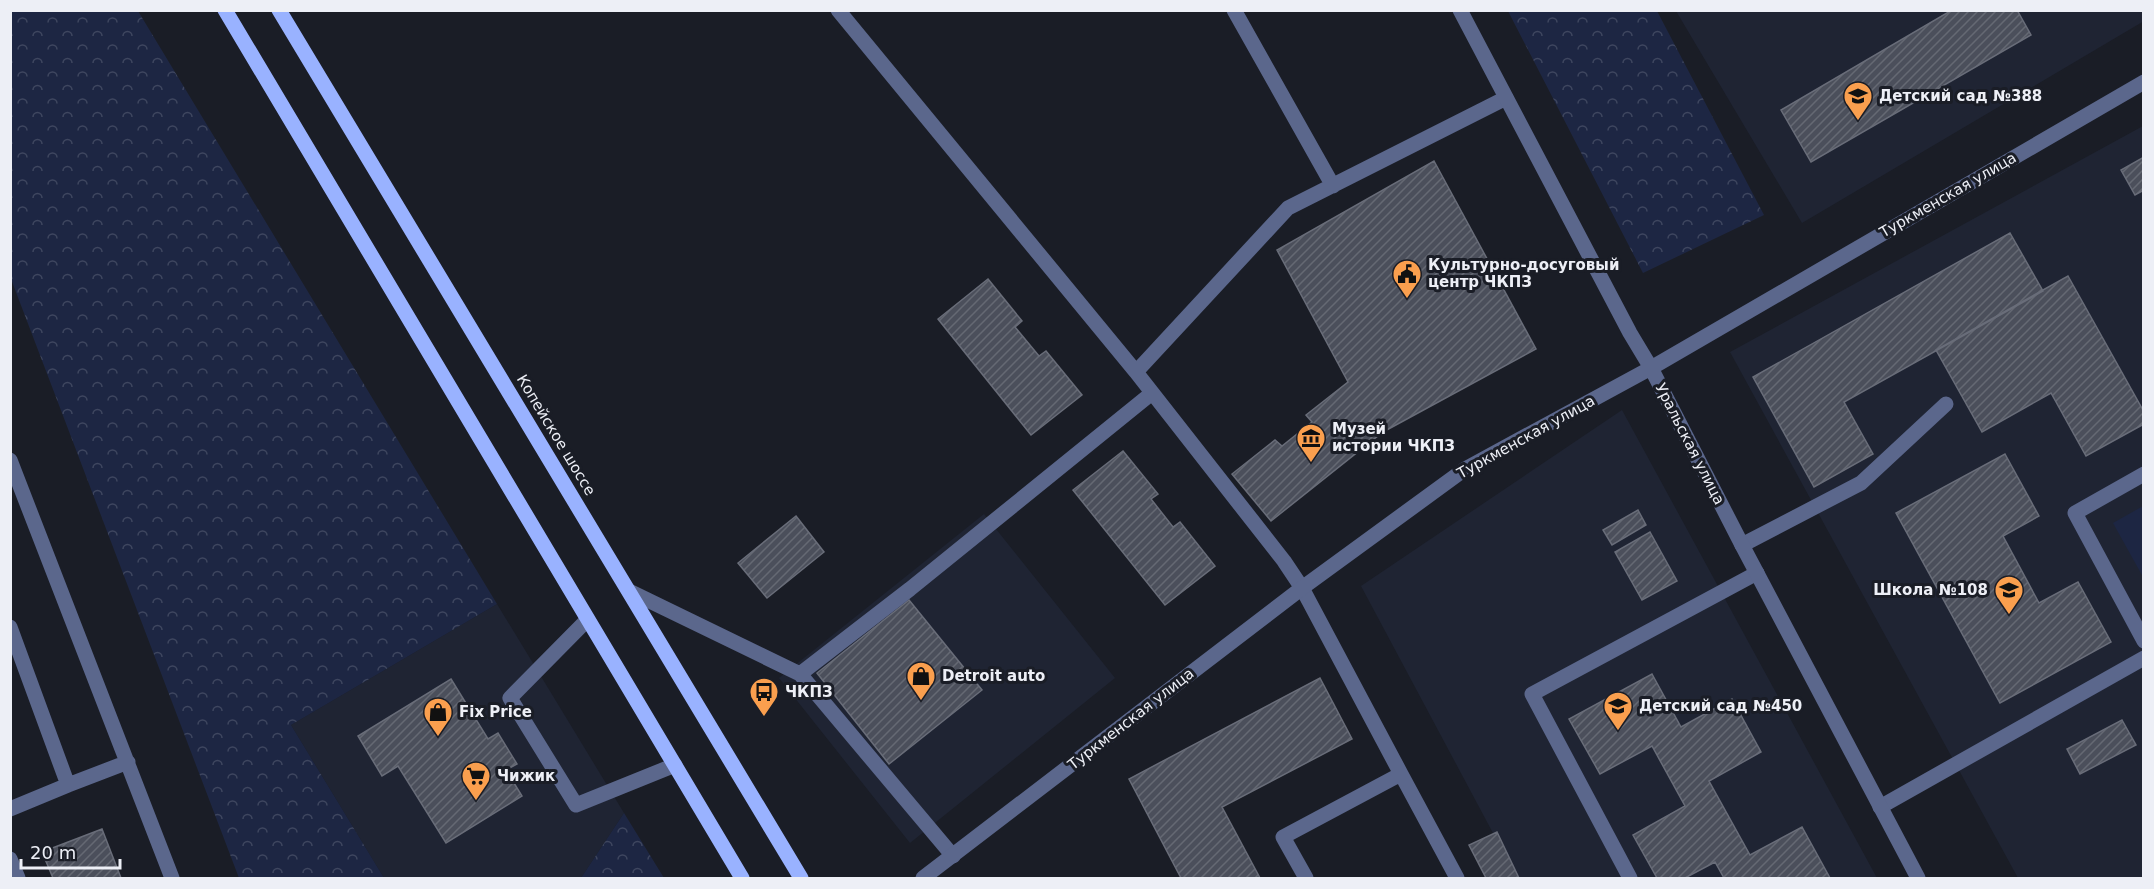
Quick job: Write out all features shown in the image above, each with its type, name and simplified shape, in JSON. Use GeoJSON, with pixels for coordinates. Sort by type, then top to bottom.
{"type":"FeatureCollection","features":[{"type":"Feature","properties":{"kind":"main road"},"geometry":{"type":"LineString","coordinates":[[225,10],[742,879]]}},
{"type":"Feature","properties":{"kind":"main road","name":"Копейское шоссе"},"geometry":{"type":"LineString","coordinates":[[279,10],[801,879]]}},
{"type":"Feature","properties":{"kind":"street"},"geometry":{"type":"LineString","coordinates":[[838,10],[1136,372],[1284,561],[1302,588],[1457,879]]}},
{"type":"Feature","properties":{"kind":"street"},"geometry":{"type":"LineString","coordinates":[[1234,10],[1333,186]]}},
{"type":"Feature","properties":{"kind":"street","name":"Уральская улица"},"geometry":{"type":"LineString","coordinates":[[1460,10],[1630,333],[1652,368],[1918,879]]}},
{"type":"Feature","properties":{"kind":"street","name":"Туркменская улица"},"geometry":{"type":"LineString","coordinates":[[923,879],[1302,588],[1465,469],[1652,368],[2144,82]]}},
{"type":"Feature","properties":{"kind":"street"},"geometry":{"type":"LineString","coordinates":[[1136,372],[1288,208],[1506,98]]}},
{"type":"Feature","properties":{"kind":"street"},"geometry":{"type":"LineString","coordinates":[[800,674],[910,589],[1152,393]]}},
{"type":"Feature","properties":{"kind":"street"},"geometry":{"type":"LineString","coordinates":[[1742,544],[1861,483],[1946,404]]}},
{"type":"Feature","properties":{"kind":"street"},"geometry":{"type":"LineString","coordinates":[[10,460],[172,879]]}},
{"type":"Feature","properties":{"kind":"street"},"geometry":{"type":"LineString","coordinates":[[2144,474],[2075,513],[2144,641]]}},
{"type":"Feature","properties":{"kind":"street"},"geometry":{"type":"LineString","coordinates":[[1630,879],[1532,694],[1757,573]]}},
{"type":"Feature","properties":{"kind":"street"},"geometry":{"type":"LineString","coordinates":[[629,591],[800,674],[953,856]]}},
{"type":"Feature","properties":{"kind":"street"},"geometry":{"type":"LineString","coordinates":[[586,620],[510,698],[576,805],[675,765]]}},
{"type":"Feature","properties":{"kind":"street"},"geometry":{"type":"LineString","coordinates":[[10,627],[68,785]]}},
{"type":"Feature","properties":{"kind":"street"},"geometry":{"type":"LineString","coordinates":[[1880,807],[2144,658]]}},
{"type":"Feature","properties":{"kind":"street"},"geometry":{"type":"LineString","coordinates":[[10,808],[128,762]]}},
{"type":"Feature","properties":{"kind":"street"},"geometry":{"type":"LineString","coordinates":[[1306,879],[1283,837],[1401,774]]}},
{"type":"Feature","properties":{"kind":"street"},"geometry":{"type":"LineString","coordinates":[[10,859],[18,879]]}},
{"type":"Feature","properties":{"kind":"shaded area","name":"Детский сад №388"},"geometry":{"type":"Polygon","coordinates":[[[2143,10],[2144,21],[1802,223],[1676,11],[2143,10]]]}},
{"type":"Feature","properties":{"kind":"shaded area","name":"Школа №108"},"geometry":{"type":"Polygon","coordinates":[[[2143,126],[2143,878],[2018,878],[1730,352],[2143,126]]]}},
{"type":"Feature","properties":{"kind":"shaded area","name":"Детский сад №450"},"geometry":{"type":"Polygon","coordinates":[[[1622,410],[1877,878],[1517,878],[1361,586],[1622,410]]]}},
{"type":"Feature","properties":{"kind":"shaded area"},"geometry":{"type":"Polygon","coordinates":[[[984,514],[1115,678],[910,843],[779,678],[984,514]]]}},
{"type":"Feature","properties":{"kind":"shaded area"},"geometry":{"type":"Polygon","coordinates":[[[497,604],[624,813],[581,878],[384,878],[291,725],[497,604]]]}},
{"type":"Feature","properties":{"kind":"green space"},"geometry":{"type":"Polygon","coordinates":[[[11,10],[138,11],[497,604],[291,725],[384,878],[239,878],[11,279],[11,10]]]}},
{"type":"Feature","properties":{"kind":"green space"},"geometry":{"type":"Polygon","coordinates":[[[1508,11],[1657,11],[1764,215],[1643,273],[1508,11]]]}},
{"type":"Feature","properties":{"kind":"green space"},"geometry":{"type":"Polygon","coordinates":[[[2143,506],[2143,577],[2113,523],[2143,506]]]}},
{"type":"Feature","properties":{"kind":"green space"},"geometry":{"type":"Polygon","coordinates":[[[624,813],[664,878],[581,878],[624,813]]]}},
{"type":"Feature","properties":{"kind":"building"},"geometry":{"type":"Polygon","coordinates":[[[1952,10],[2017,10],[2031,35],[1811,162],[1781,110],[1952,10]]]}},
{"type":"Feature","properties":{"kind":"building"},"geometry":{"type":"Polygon","coordinates":[[[2144,157],[2144,190],[2135,195],[2121,170],[2144,157]]]}},
{"type":"Feature","properties":{"kind":"building","name":"Культурно-досуговый центр ЧКПЗ"},"geometry":{"type":"Polygon","coordinates":[[[1434,161],[1536,349],[1383,432],[1271,521],[1232,474],[1275,440],[1282,446],[1312,422],[1306,415],[1348,382],[1277,250],[1434,161]]]}},
{"type":"Feature","properties":{"kind":"building"},"geometry":{"type":"Polygon","coordinates":[[[2010,233],[2043,291],[1844,402],[1873,454],[1814,487],[1753,377],[2010,233]]]}},
{"type":"Feature","properties":{"kind":"building"},"geometry":{"type":"Polygon","coordinates":[[[2068,276],[2144,412],[2144,424],[2086,456],[2051,393],[1982,432],[1936,350],[2068,276]]]}},
{"type":"Feature","properties":{"kind":"building"},"geometry":{"type":"Polygon","coordinates":[[[988,279],[1022,321],[1015,327],[1039,356],[1046,351],[1082,395],[1031,435],[938,319],[988,279]]]}},
{"type":"Feature","properties":{"kind":"building"},"geometry":{"type":"Polygon","coordinates":[[[1123,451],[1158,494],[1151,499],[1173,527],[1180,522],[1215,566],[1165,605],[1073,490],[1123,451]]]}},
{"type":"Feature","properties":{"kind":"building"},"geometry":{"type":"Polygon","coordinates":[[[2005,454],[2039,516],[2003,536],[2039,603],[2078,582],[2111,642],[2000,703],[1896,513],[2005,454]]]}},
{"type":"Feature","properties":{"kind":"building"},"geometry":{"type":"Polygon","coordinates":[[[1638,510],[1646,525],[1612,545],[1603,530],[1638,510]]]}},
{"type":"Feature","properties":{"kind":"building"},"geometry":{"type":"Polygon","coordinates":[[[796,516],[824,552],[767,598],[738,563],[796,516]]]}},
{"type":"Feature","properties":{"kind":"building"},"geometry":{"type":"Polygon","coordinates":[[[1650,532],[1677,581],[1642,600],[1615,552],[1650,532]]]}},
{"type":"Feature","properties":{"kind":"building"},"geometry":{"type":"Polygon","coordinates":[[[909,600],[982,690],[889,764],[817,673],[909,600]]]}},
{"type":"Feature","properties":{"kind":"building"},"geometry":{"type":"Polygon","coordinates":[[[1652,674],[1681,727],[1732,699],[1761,752],[1709,781],[1750,855],[1802,827],[1830,878],[1724,878],[1715,862],[1685,878],[1657,878],[1633,835],[1685,806],[1652,746],[1600,774],[1569,719],[1652,674]]]}},
{"type":"Feature","properties":{"kind":"building"},"geometry":{"type":"Polygon","coordinates":[[[1320,678],[1352,739],[1222,807],[1260,878],[1181,878],[1129,779],[1320,678]]]}},
{"type":"Feature","properties":{"kind":"building"},"geometry":{"type":"Polygon","coordinates":[[[451,679],[488,739],[498,733],[517,764],[506,770],[522,796],[446,843],[398,766],[382,776],[358,736],[451,679]]]}},
{"type":"Feature","properties":{"kind":"building"},"geometry":{"type":"Polygon","coordinates":[[[2122,720],[2136,745],[2080,774],[2067,749],[2122,720]]]}},
{"type":"Feature","properties":{"kind":"building"},"geometry":{"type":"Polygon","coordinates":[[[102,829],[121,878],[53,878],[42,852],[102,829]]]}},
{"type":"Feature","properties":{"kind":"building"},"geometry":{"type":"Polygon","coordinates":[[[1497,832],[1519,878],[1486,878],[1469,845],[1497,832]]]}},
{"type":"Feature","properties":{"kind":"place","name":"Детский сад №388"},"geometry":{"type":"Point","coordinates":[1858,122]}},
{"type":"Feature","properties":{"kind":"place","name":"Культурно-досуговый центр ЧКПЗ"},"geometry":{"type":"Point","coordinates":[1407,300]}},
{"type":"Feature","properties":{"kind":"place","name":"Музей истории ЧКПЗ"},"geometry":{"type":"Point","coordinates":[1311,464]}},
{"type":"Feature","properties":{"kind":"place","name":"Школа №108"},"geometry":{"type":"Point","coordinates":[2009,616]}},
{"type":"Feature","properties":{"kind":"place","name":"Detroit auto"},"geometry":{"type":"Point","coordinates":[921,702]}},
{"type":"Feature","properties":{"kind":"place","name":"ЧКПЗ"},"geometry":{"type":"Point","coordinates":[764,718]}},
{"type":"Feature","properties":{"kind":"place","name":"Детский сад №450"},"geometry":{"type":"Point","coordinates":[1618,732]}},
{"type":"Feature","properties":{"kind":"place","name":"Fix Price"},"geometry":{"type":"Point","coordinates":[438,738]}},
{"type":"Feature","properties":{"kind":"place","name":"Чижик"},"geometry":{"type":"Point","coordinates":[476,802]}}]}
